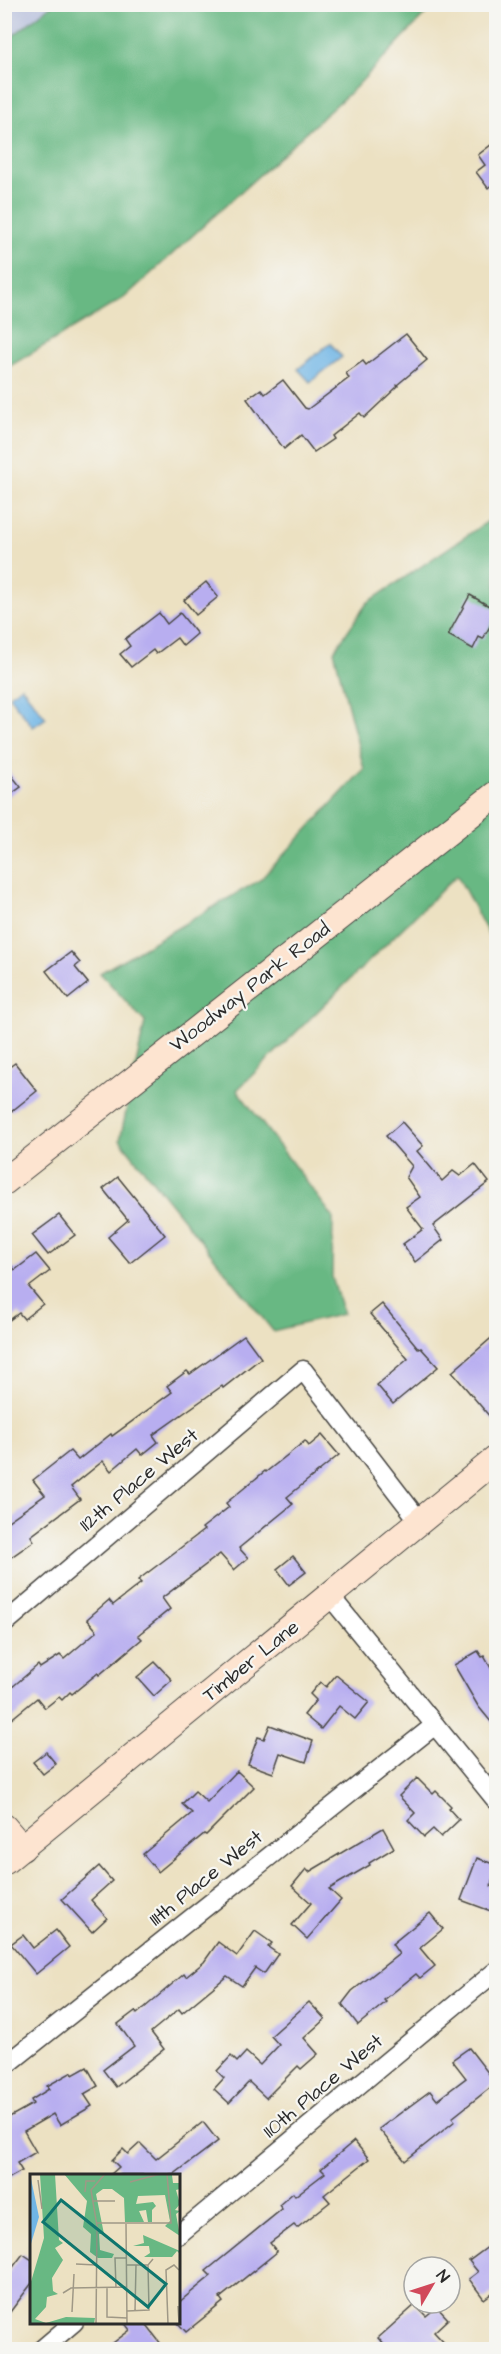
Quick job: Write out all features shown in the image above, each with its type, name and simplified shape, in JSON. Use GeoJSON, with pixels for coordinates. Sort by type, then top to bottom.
{"type":"FeatureCollection","features":[{"type":"Feature","properties":{"kind":"street","name":"Woodway Park Road"},"geometry":{"type":"LineString","coordinates":[[4,1182],[496,794]]}},
{"type":"Feature","properties":{"kind":"street","name":"112th Place West"},"geometry":{"type":"LineString","coordinates":[[4,1624],[303,1370],[420,1522]]}},
{"type":"Feature","properties":{"kind":"street","name":"Timber Lane"},"geometry":{"type":"LineString","coordinates":[[13,1855],[496,1459]]}},
{"type":"Feature","properties":{"kind":"street"},"geometry":{"type":"LineString","coordinates":[[330,1596],[496,1800]]}},
{"type":"Feature","properties":{"kind":"street","name":"111th Place West"},"geometry":{"type":"LineString","coordinates":[[4,2067],[435,1725]]}},
{"type":"Feature","properties":{"kind":"street"},"geometry":{"type":"LineString","coordinates":[[4,1827],[13,1855]]}},
{"type":"Feature","properties":{"kind":"street","name":"110th Place West"},"geometry":{"type":"LineString","coordinates":[[180,2233],[496,1971]]}},
{"type":"Feature","properties":{"kind":"street"},"geometry":{"type":"LineString","coordinates":[[41,2349],[72,2324]]}},
{"type":"Feature","properties":{"kind":"shaded area"},"geometry":{"type":"Polygon","coordinates":[[[5,5],[52,5],[5,42],[5,5]]]}},
{"type":"Feature","properties":{"kind":"green space"},"geometry":{"type":"Polygon","coordinates":[[[52,5],[434,5],[356,87],[124,298],[5,369],[5,42],[52,5]]]}},
{"type":"Feature","properties":{"kind":"green space"},"geometry":{"type":"Polygon","coordinates":[[[496,516],[496,949],[457,875],[237,1090],[333,1217],[332,1277],[343,1314],[273,1331],[120,1140],[145,1022],[100,973],[260,880],[364,769],[334,651],[367,603],[496,516]]]}},
{"type":"Feature","properties":{"kind":"water"},"geometry":{"type":"Polygon","coordinates":[[[330,343],[342,357],[310,382],[298,369],[330,343]]]}},
{"type":"Feature","properties":{"kind":"water"},"geometry":{"type":"Polygon","coordinates":[[[21,686],[46,718],[33,727],[9,696],[21,686]]]}},
{"type":"Feature","properties":{"kind":"building"},"geometry":{"type":"Polygon","coordinates":[[[496,141],[496,181],[488,188],[476,172],[485,165],[478,155],[496,141]]]}},
{"type":"Feature","properties":{"kind":"building"},"geometry":{"type":"Polygon","coordinates":[[[406,334],[427,360],[397,385],[364,418],[360,413],[331,436],[333,439],[314,452],[301,435],[284,449],[247,399],[261,389],[265,394],[283,380],[308,409],[349,378],[346,373],[363,361],[366,365],[406,334]]]}},
{"type":"Feature","properties":{"kind":"building"},"geometry":{"type":"Polygon","coordinates":[[[206,582],[218,597],[196,615],[184,600],[206,582]]]}},
{"type":"Feature","properties":{"kind":"building"},"geometry":{"type":"Polygon","coordinates":[[[470,595],[496,610],[496,615],[483,639],[479,637],[473,649],[448,635],[470,595]]]}},
{"type":"Feature","properties":{"kind":"building"},"geometry":{"type":"Polygon","coordinates":[[[159,613],[167,624],[180,613],[197,634],[183,646],[177,638],[156,654],[153,650],[131,667],[120,654],[130,646],[125,639],[159,613]]]}},
{"type":"Feature","properties":{"kind":"building"},"geometry":{"type":"Polygon","coordinates":[[[4,766],[21,787],[4,799],[4,766]]]}},
{"type":"Feature","properties":{"kind":"building"},"geometry":{"type":"Polygon","coordinates":[[[71,952],[80,963],[75,967],[88,983],[68,999],[46,971],[71,952]]]}},
{"type":"Feature","properties":{"kind":"building"},"geometry":{"type":"Polygon","coordinates":[[[15,1063],[37,1091],[12,1111],[4,1102],[4,1071],[15,1063]]]}},
{"type":"Feature","properties":{"kind":"building"},"geometry":{"type":"Polygon","coordinates":[[[402,1122],[423,1146],[417,1151],[442,1181],[453,1171],[460,1176],[475,1164],[489,1182],[433,1226],[443,1240],[415,1262],[403,1244],[423,1229],[406,1207],[420,1197],[406,1177],[412,1166],[386,1136],[402,1122]]]}},
{"type":"Feature","properties":{"kind":"building"},"geometry":{"type":"Polygon","coordinates":[[[118,1177],[165,1235],[130,1263],[108,1237],[128,1220],[103,1189],[118,1177]]]}},
{"type":"Feature","properties":{"kind":"building"},"geometry":{"type":"Polygon","coordinates":[[[59,1215],[75,1235],[48,1255],[32,1235],[59,1215]]]}},
{"type":"Feature","properties":{"kind":"building"},"geometry":{"type":"Polygon","coordinates":[[[36,1254],[50,1271],[29,1287],[43,1304],[24,1319],[19,1313],[4,1324],[4,1257],[15,1270],[36,1254]]]}},
{"type":"Feature","properties":{"kind":"building"},"geometry":{"type":"Polygon","coordinates":[[[382,1304],[419,1349],[421,1348],[438,1367],[393,1404],[377,1385],[408,1359],[370,1314],[382,1304]]]}},
{"type":"Feature","properties":{"kind":"building"},"geometry":{"type":"Polygon","coordinates":[[[496,1334],[496,1424],[452,1372],[496,1334]]]}},
{"type":"Feature","properties":{"kind":"building"},"geometry":{"type":"Polygon","coordinates":[[[244,1335],[261,1358],[223,1388],[222,1386],[153,1435],[158,1442],[142,1455],[137,1449],[111,1471],[103,1461],[71,1487],[80,1499],[31,1536],[34,1541],[4,1562],[4,1524],[45,1495],[33,1480],[70,1451],[78,1460],[172,1392],[167,1386],[187,1371],[190,1374],[244,1335]]]}},
{"type":"Feature","properties":{"kind":"building"},"geometry":{"type":"Polygon","coordinates":[[[322,1435],[339,1455],[287,1497],[293,1504],[239,1548],[248,1558],[234,1570],[220,1554],[162,1598],[170,1609],[138,1635],[142,1639],[99,1675],[98,1673],[72,1694],[70,1692],[62,1700],[59,1697],[45,1708],[37,1698],[4,1725],[4,1694],[38,1665],[40,1668],[60,1655],[64,1659],[97,1631],[87,1619],[109,1600],[113,1605],[141,1583],[138,1580],[204,1530],[202,1528],[229,1507],[226,1503],[265,1471],[305,1441],[309,1446],[322,1435]]]}},
{"type":"Feature","properties":{"kind":"building"},"geometry":{"type":"Polygon","coordinates":[[[293,1556],[306,1572],[289,1585],[277,1569],[293,1556]]]}},
{"type":"Feature","properties":{"kind":"building"},"geometry":{"type":"Polygon","coordinates":[[[478,1651],[482,1657],[484,1656],[496,1677],[496,1728],[478,1706],[454,1665],[478,1651]]]}},
{"type":"Feature","properties":{"kind":"building"},"geometry":{"type":"Polygon","coordinates":[[[155,1662],[172,1680],[154,1696],[137,1677],[155,1662]]]}},
{"type":"Feature","properties":{"kind":"building"},"geometry":{"type":"Polygon","coordinates":[[[336,1675],[369,1702],[355,1719],[339,1706],[321,1729],[304,1715],[316,1700],[310,1694],[320,1682],[326,1687],[336,1675]]]}},
{"type":"Feature","properties":{"kind":"building"},"geometry":{"type":"Polygon","coordinates":[[[270,1725],[313,1741],[306,1762],[280,1753],[273,1773],[248,1764],[258,1737],[264,1739],[270,1725]]]}},
{"type":"Feature","properties":{"kind":"building"},"geometry":{"type":"Polygon","coordinates":[[[46,1752],[56,1764],[43,1774],[33,1762],[46,1752]]]}},
{"type":"Feature","properties":{"kind":"building"},"geometry":{"type":"Polygon","coordinates":[[[237,1771],[254,1787],[206,1835],[204,1834],[158,1872],[143,1854],[192,1813],[182,1804],[195,1791],[207,1802],[237,1771]]]}},
{"type":"Feature","properties":{"kind":"building"},"geometry":{"type":"Polygon","coordinates":[[[417,1778],[433,1794],[436,1791],[451,1806],[449,1809],[459,1820],[441,1837],[433,1829],[424,1837],[408,1820],[415,1813],[399,1796],[417,1778]]]}},
{"type":"Feature","properties":{"kind":"building"},"geometry":{"type":"Polygon","coordinates":[[[383,1828],[394,1848],[329,1889],[341,1900],[307,1939],[292,1925],[311,1903],[292,1886],[306,1869],[309,1872],[383,1828]]]}},
{"type":"Feature","properties":{"kind":"building"},"geometry":{"type":"Polygon","coordinates":[[[477,1858],[496,1865],[491,1886],[496,1889],[496,1913],[461,1900],[477,1858]]]}},
{"type":"Feature","properties":{"kind":"building"},"geometry":{"type":"Polygon","coordinates":[[[99,1866],[112,1881],[91,1900],[107,1918],[92,1932],[62,1899],[99,1866]]]}},
{"type":"Feature","properties":{"kind":"building"},"geometry":{"type":"Polygon","coordinates":[[[430,1913],[443,1929],[420,1948],[435,1966],[420,1978],[416,1974],[358,2025],[342,2004],[352,1991],[399,1954],[392,1944],[430,1913]]]}},
{"type":"Feature","properties":{"kind":"building"},"geometry":{"type":"Polygon","coordinates":[[[56,1930],[69,1947],[36,1974],[11,1944],[23,1935],[33,1948],[56,1930]]]}},
{"type":"Feature","properties":{"kind":"building"},"geometry":{"type":"Polygon","coordinates":[[[255,1931],[272,1943],[268,1947],[278,1954],[264,1974],[255,1968],[242,1986],[227,1976],[182,2013],[179,2009],[151,2032],[164,2049],[116,2087],[103,2070],[134,2046],[118,2024],[135,2011],[137,2014],[184,1974],[186,1977],[204,1962],[218,1942],[237,1956],[255,1931]]]}},
{"type":"Feature","properties":{"kind":"building"},"geometry":{"type":"Polygon","coordinates":[[[309,2002],[325,2019],[304,2038],[318,2054],[301,2069],[298,2066],[266,2098],[249,2082],[229,2103],[214,2089],[224,2078],[217,2071],[231,2056],[237,2062],[246,2052],[260,2065],[279,2045],[271,2036],[309,2002]]]}},
{"type":"Feature","properties":{"kind":"building"},"geometry":{"type":"Polygon","coordinates":[[[469,2048],[496,2083],[452,2118],[455,2121],[405,2161],[379,2129],[430,2091],[437,2100],[466,2078],[452,2060],[469,2048]]]}},
{"type":"Feature","properties":{"kind":"building"},"geometry":{"type":"Polygon","coordinates":[[[87,2067],[98,2086],[84,2094],[92,2106],[60,2125],[53,2114],[24,2131],[36,2152],[17,2163],[22,2171],[4,2181],[4,2120],[33,2104],[31,2100],[49,2089],[47,2086],[72,2072],[73,2075],[87,2067]]]}},
{"type":"Feature","properties":{"kind":"building"},"geometry":{"type":"Polygon","coordinates":[[[203,2122],[218,2141],[174,2174],[111,2174],[119,2167],[112,2160],[123,2149],[128,2154],[140,2143],[156,2159],[203,2122]]]}},
{"type":"Feature","properties":{"kind":"building"},"geometry":{"type":"Polygon","coordinates":[[[354,2141],[369,2159],[324,2195],[330,2202],[297,2228],[294,2225],[270,2243],[277,2252],[220,2298],[223,2302],[186,2332],[179,2324],[180,2301],[211,2276],[206,2271],[282,2209],[279,2205],[293,2193],[295,2196],[325,2173],[321,2169],[354,2141]]]}},
{"type":"Feature","properties":{"kind":"building"},"geometry":{"type":"Polygon","coordinates":[[[496,2241],[496,2290],[484,2299],[469,2279],[478,2272],[469,2261],[496,2241]]]}},
{"type":"Feature","properties":{"kind":"building"},"geometry":{"type":"Polygon","coordinates":[[[23,2254],[30,2259],[30,2286],[4,2320],[4,2279],[23,2254]]]}},
{"type":"Feature","properties":{"kind":"building"},"geometry":{"type":"Polygon","coordinates":[[[404,2315],[444,2315],[448,2319],[434,2332],[450,2349],[388,2349],[378,2338],[404,2315]]]}},
{"type":"Feature","properties":{"kind":"building"},"geometry":{"type":"Polygon","coordinates":[[[126,2324],[146,2324],[165,2349],[105,2349],[130,2330],[126,2324]]]}}]}
